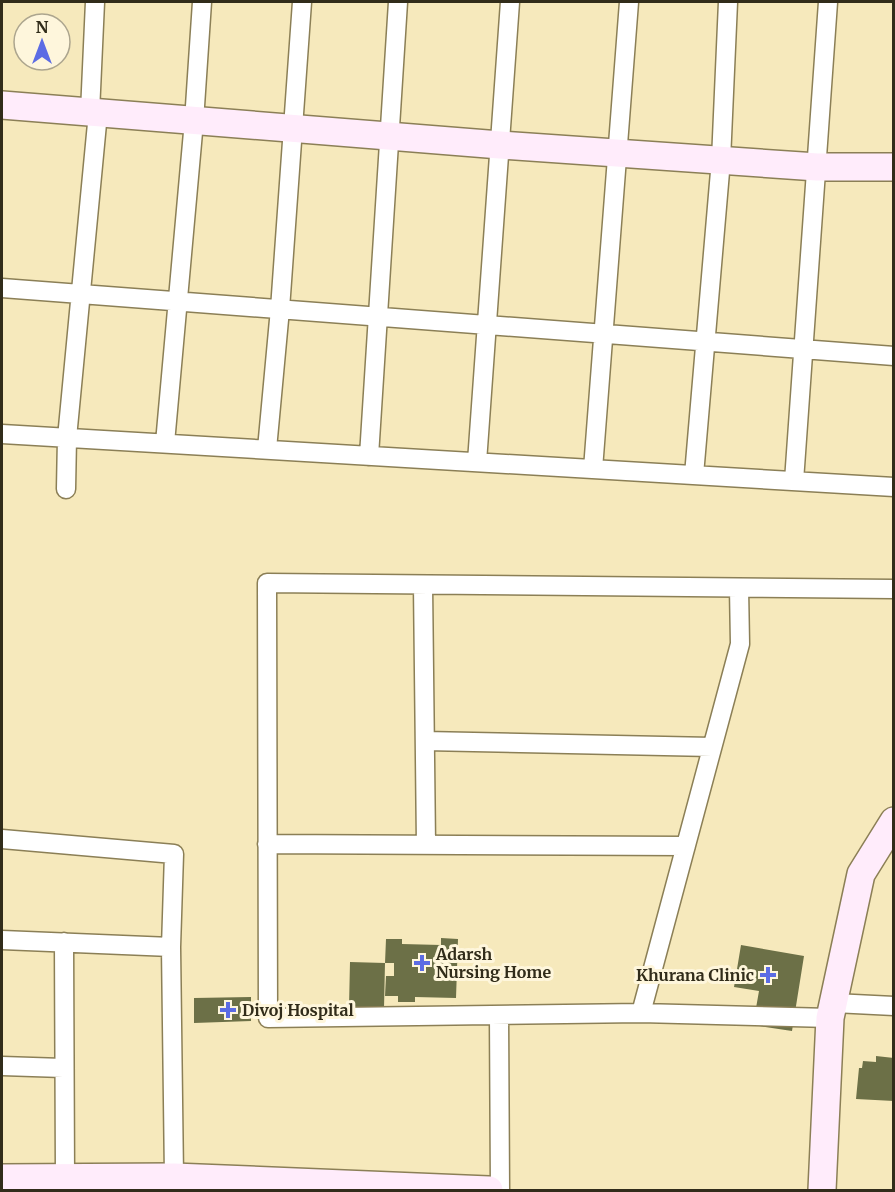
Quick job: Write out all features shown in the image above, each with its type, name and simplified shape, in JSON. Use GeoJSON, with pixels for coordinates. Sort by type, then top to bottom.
{"type":"FeatureCollection","features":[{"type":"Feature","properties":{"kind":"street"},"geometry":{"type":"LineString","coordinates":[[66,489],[67,438],[94,113],[95,2]]}},
{"type":"Feature","properties":{"kind":"street"},"geometry":{"type":"LineString","coordinates":[[165,443],[194,121],[202,2]]}},
{"type":"Feature","properties":{"kind":"street"},"geometry":{"type":"LineString","coordinates":[[267,449],[280,309],[302,2]]}},
{"type":"Feature","properties":{"kind":"street"},"geometry":{"type":"LineString","coordinates":[[369,456],[398,2]]}},
{"type":"Feature","properties":{"kind":"street"},"geometry":{"type":"LineString","coordinates":[[477,462],[510,2]]}},
{"type":"Feature","properties":{"kind":"street"},"geometry":{"type":"LineString","coordinates":[[593,469],[629,2]]}},
{"type":"Feature","properties":{"kind":"street"},"geometry":{"type":"LineString","coordinates":[[694,476],[721,160],[728,2]]}},
{"type":"Feature","properties":{"kind":"street"},"geometry":{"type":"LineString","coordinates":[[794,481],[828,2]]}},
{"type":"Feature","properties":{"kind":"street"},"geometry":{"type":"LineString","coordinates":[[2,105],[500,145],[817,166],[894,167]]}},
{"type":"Feature","properties":{"kind":"street"},"geometry":{"type":"LineString","coordinates":[[2,288],[894,356]]}},
{"type":"Feature","properties":{"kind":"street"},"geometry":{"type":"LineString","coordinates":[[2,434],[894,487]]}},
{"type":"Feature","properties":{"kind":"street"},"geometry":{"type":"LineString","coordinates":[[894,589],[267,583],[268,1018],[832,1011],[894,1006]]}},
{"type":"Feature","properties":{"kind":"street"},"geometry":{"type":"LineString","coordinates":[[423,585],[426,845]]}},
{"type":"Feature","properties":{"kind":"street"},"geometry":{"type":"LineString","coordinates":[[641,1013],[740,644],[739,588]]}},
{"type":"Feature","properties":{"kind":"street"},"geometry":{"type":"LineString","coordinates":[[425,741],[712,747]]}},
{"type":"Feature","properties":{"kind":"street"},"geometry":{"type":"LineString","coordinates":[[822,1191],[832,1011],[861,874],[894,821]]}},
{"type":"Feature","properties":{"kind":"street"},"geometry":{"type":"LineString","coordinates":[[2,839],[174,854],[171,947],[174,1177]]}},
{"type":"Feature","properties":{"kind":"street"},"geometry":{"type":"LineString","coordinates":[[267,844],[686,846]]}},
{"type":"Feature","properties":{"kind":"street"},"geometry":{"type":"LineString","coordinates":[[2,940],[171,947]]}},
{"type":"Feature","properties":{"kind":"street"},"geometry":{"type":"LineString","coordinates":[[64,942],[64,1177]]}},
{"type":"Feature","properties":{"kind":"street"},"geometry":{"type":"LineString","coordinates":[[499,1015],[500,1191]]}},
{"type":"Feature","properties":{"kind":"street"},"geometry":{"type":"LineString","coordinates":[[2,1066],[63,1068]]}},
{"type":"Feature","properties":{"kind":"street"},"geometry":{"type":"LineString","coordinates":[[2,1178],[174,1177],[489,1191]]}},
{"type":"Feature","properties":{"kind":"building"},"geometry":{"type":"Polygon","coordinates":[[[441,938],[458,939],[456,998],[415,997],[415,1002],[398,1002],[398,996],[385,996],[386,976],[394,976],[394,963],[385,963],[386,939],[402,939],[402,944],[441,945],[441,938]]]}},
{"type":"Feature","properties":{"kind":"building"},"geometry":{"type":"Polygon","coordinates":[[[741,945],[804,956],[792,1031],[753,1025],[759,991],[734,987],[741,945]]]}},
{"type":"Feature","properties":{"kind":"building"},"geometry":{"type":"Polygon","coordinates":[[[350,962],[385,963],[384,1008],[349,1007],[350,962]]]}},
{"type":"Feature","properties":{"kind":"building"},"geometry":{"type":"Polygon","coordinates":[[[251,997],[251,1021],[194,1023],[194,998],[251,997]]]}},
{"type":"Feature","properties":{"kind":"building"},"geometry":{"type":"Polygon","coordinates":[[[876,1056],[894,1058],[894,1101],[856,1099],[859,1068],[862,1068],[863,1061],[876,1062],[876,1056]]]}},
{"type":"Feature","properties":{"kind":"place","name":"Adarsh Nursing Home"},"geometry":{"type":"Point","coordinates":[422,963]}},
{"type":"Feature","properties":{"kind":"place","name":"Khurana Clinic"},"geometry":{"type":"Point","coordinates":[768,975]}},
{"type":"Feature","properties":{"kind":"place","name":"Divoj Hospital"},"geometry":{"type":"Point","coordinates":[228,1010]}}]}
